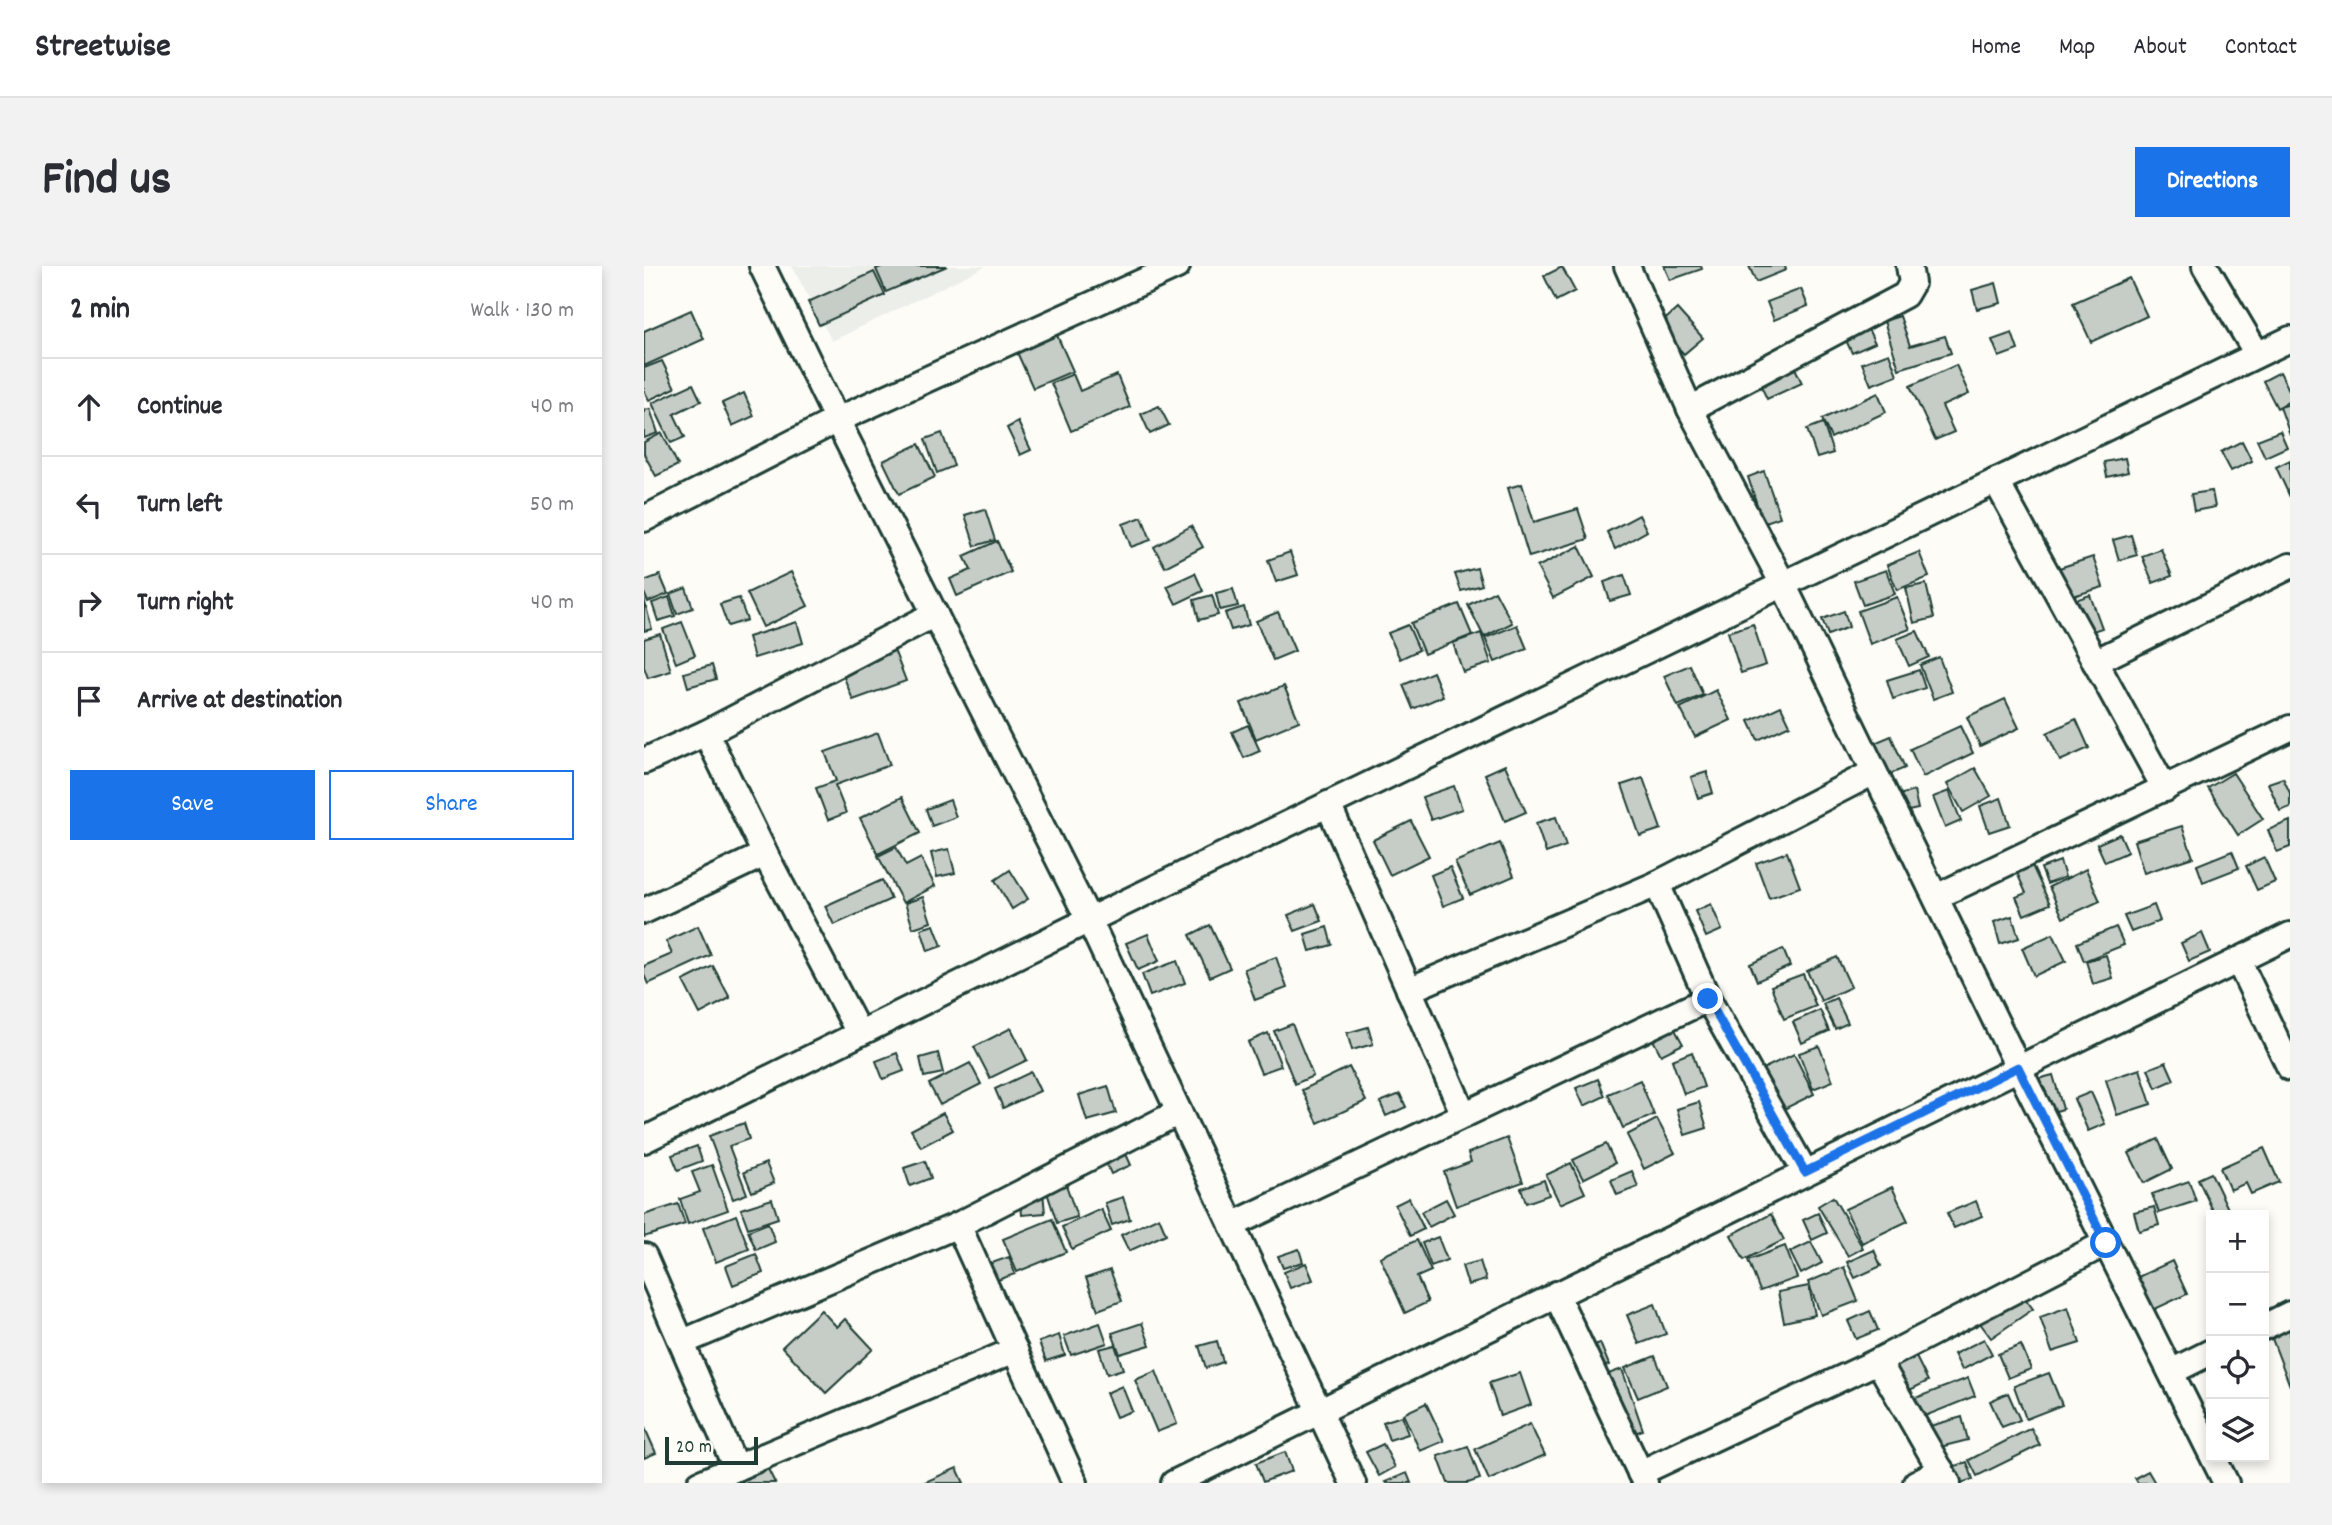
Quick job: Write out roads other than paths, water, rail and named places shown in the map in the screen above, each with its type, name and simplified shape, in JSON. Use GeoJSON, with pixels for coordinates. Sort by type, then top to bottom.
{"type":"FeatureCollection","features":[{"type":"Feature","properties":{"kind":"street"},"geometry":{"type":"LineString","coordinates":[[762,266],[1089,920],[1353,1483]]}},
{"type":"Feature","properties":{"kind":"street"},"geometry":{"type":"LineString","coordinates":[[644,519],[837,420],[1177,266]]}},
{"type":"Feature","properties":{"kind":"street"},"geometry":{"type":"LineString","coordinates":[[1626,266],[1690,409],[1783,584],[2018,1067],[2206,1443]]}},
{"type":"Feature","properties":{"kind":"street"},"geometry":{"type":"LineString","coordinates":[[1690,409],[1905,295],[1912,284],[1909,266]]}},
{"type":"Feature","properties":{"kind":"street"},"geometry":{"type":"LineString","coordinates":[[2205,266],[2257,355]]}},
{"type":"Feature","properties":{"kind":"street"},"geometry":{"type":"LineString","coordinates":[[644,1140],[1089,920],[2290,338]]}},
{"type":"Feature","properties":{"kind":"street"},"geometry":{"type":"LineString","coordinates":[[1996,481],[2165,789]]}},
{"type":"Feature","properties":{"kind":"street"},"geometry":{"type":"LineString","coordinates":[[2095,662],[2290,566]]}},
{"type":"Feature","properties":{"kind":"street"},"geometry":{"type":"LineString","coordinates":[[644,761],[706,733],[935,614]]}},
{"type":"Feature","properties":{"kind":"street"},"geometry":{"type":"LineString","coordinates":[[1936,897],[2290,728]]}},
{"type":"Feature","properties":{"kind":"street"},"geometry":{"type":"LineString","coordinates":[[706,733],[765,854],[859,1034]]}},
{"type":"Feature","properties":{"kind":"street"},"geometry":{"type":"LineString","coordinates":[[1409,990],[1657,884],[1874,772]]}},
{"type":"Feature","properties":{"kind":"street"},"geometry":{"type":"LineString","coordinates":[[1328,804],[1465,1115]]}},
{"type":"Feature","properties":{"kind":"street"},"geometry":{"type":"LineString","coordinates":[[644,911],[765,854]]}},
{"type":"Feature","properties":{"kind":"street"},"geometry":{"type":"LineString","coordinates":[[1657,884],[1708,999],[1805,1172]]}},
{"type":"Feature","properties":{"kind":"street"},"geometry":{"type":"LineString","coordinates":[[1174,1483],[2290,935]]}},
{"type":"Feature","properties":{"kind":"street"},"geometry":{"type":"LineString","coordinates":[[2238,960],[2290,1068]]}},
{"type":"Feature","properties":{"kind":"street"},"geometry":{"type":"LineString","coordinates":[[1232,1225],[1708,999]]}},
{"type":"Feature","properties":{"kind":"street"},"geometry":{"type":"LineString","coordinates":[[683,1342],[958,1225],[1179,1112]]}},
{"type":"Feature","properties":{"kind":"street"},"geometry":{"type":"LineString","coordinates":[[958,1225],[1075,1483]]}},
{"type":"Feature","properties":{"kind":"street"},"geometry":{"type":"LineString","coordinates":[[1556,1294],[1643,1478],[2106,1243]]}},
{"type":"Feature","properties":{"kind":"street"},"geometry":{"type":"LineString","coordinates":[[644,1256],[736,1468]]}},
{"type":"Feature","properties":{"kind":"street"},"geometry":{"type":"LineString","coordinates":[[2269,1324],[2290,1314]]}},
{"type":"Feature","properties":{"kind":"street"},"geometry":{"type":"LineString","coordinates":[[700,1483],[1015,1350]]}},
{"type":"Feature","properties":{"kind":"street"},"geometry":{"type":"LineString","coordinates":[[2171,1372],[2206,1354]]}},
{"type":"Feature","properties":{"kind":"street"},"geometry":{"type":"LineString","coordinates":[[1878,1361],[1944,1477],[1916,1483]]}},
{"type":"Feature","properties":{"kind":"street"},"geometry":{"type":"LineString","coordinates":[[2216,1462],[2226,1483]]}}]}
